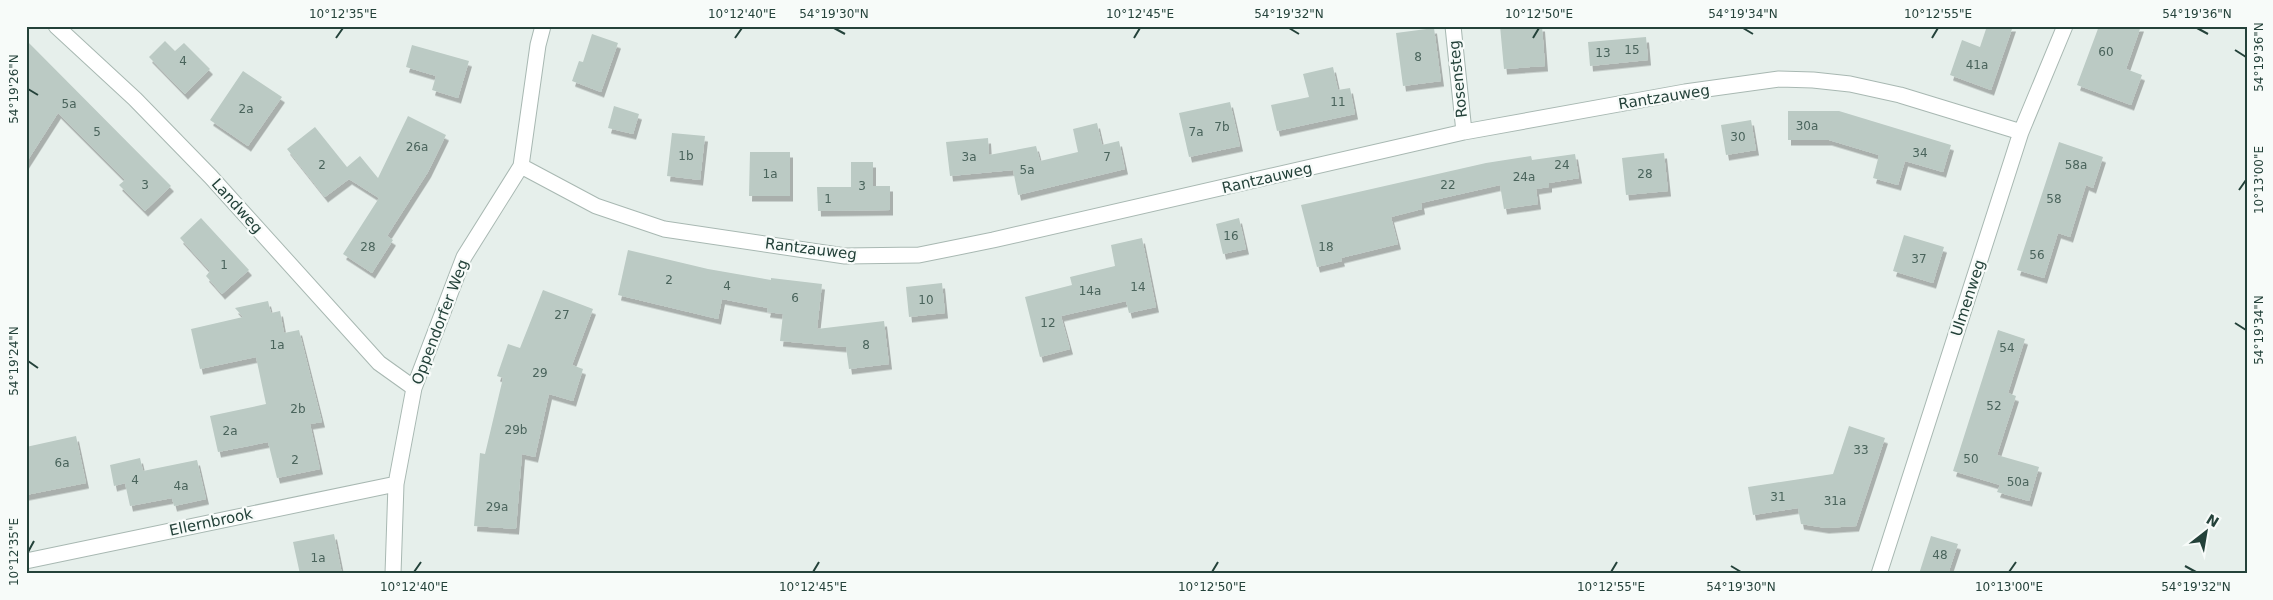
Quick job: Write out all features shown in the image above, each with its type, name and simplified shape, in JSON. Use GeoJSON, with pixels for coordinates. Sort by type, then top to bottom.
{"type":"FeatureCollection","features":[{"type":"Feature","properties":{"kind":"street","name":"Landweg"},"geometry":{"type":"LineString","coordinates":[[56,26],[135,98],[211,177],[380,363],[414,388]]}},
{"type":"Feature","properties":{"kind":"street","name":"Oppendorfer Weg"},"geometry":{"type":"LineString","coordinates":[[393,574],[396,484],[414,388],[464,257],[521,166],[538,45],[544,26]]}},
{"type":"Feature","properties":{"kind":"street","name":"Rosensteg"},"geometry":{"type":"LineString","coordinates":[[1453,26],[1464,132]]}},
{"type":"Feature","properties":{"kind":"street","name":"Ulmenweg"},"geometry":{"type":"LineString","coordinates":[[1879,574],[2021,132],[2066,26]]}},
{"type":"Feature","properties":{"kind":"street","name":"Rantzauweg"},"geometry":{"type":"LineString","coordinates":[[521,166],[596,206],[664,229],[845,256],[919,255],[1002,238],[1464,132],[1685,92],[1779,79],[1850,84],[1892,93],[2021,132]]}},
{"type":"Feature","properties":{"kind":"street","name":"Ellernbrook"},"geometry":{"type":"LineString","coordinates":[[26,561],[396,484]]}},
{"type":"Feature","properties":{"kind":"building"},"geometry":{"type":"Polygon","coordinates":[[[1500,26],[1542,26],[1545,66],[1504,69],[1500,26]]]}},
{"type":"Feature","properties":{"kind":"building"},"geometry":{"type":"Polygon","coordinates":[[[1987,26],[2013,26],[1991,90],[1950,75],[1962,40],[1980,47],[1987,26]]]}},
{"type":"Feature","properties":{"kind":"building"},"geometry":{"type":"Polygon","coordinates":[[[2099,26],[2141,26],[2126,69],[2142,75],[2131,105],[2077,85],[2099,26]]]}},
{"type":"Feature","properties":{"kind":"building"},"geometry":{"type":"Polygon","coordinates":[[[1434,28],[1441,81],[1403,86],[1396,33],[1434,28]]]}},
{"type":"Feature","properties":{"kind":"building"},"geometry":{"type":"Polygon","coordinates":[[[592,34],[618,43],[601,92],[572,81],[579,61],[583,62],[592,34]]]}},
{"type":"Feature","properties":{"kind":"building"},"geometry":{"type":"Polygon","coordinates":[[[1646,37],[1648,60],[1590,66],[1588,42],[1646,37]]]}},
{"type":"Feature","properties":{"kind":"building"},"geometry":{"type":"Polygon","coordinates":[[[26,40],[171,186],[145,211],[119,185],[125,180],[58,113],[26,163],[26,40]]]}},
{"type":"Feature","properties":{"kind":"building"},"geometry":{"type":"Polygon","coordinates":[[[165,41],[175,51],[184,43],[210,69],[185,94],[149,57],[165,41]]]}},
{"type":"Feature","properties":{"kind":"building"},"geometry":{"type":"Polygon","coordinates":[[[412,45],[469,61],[458,98],[432,90],[436,76],[406,67],[412,45]]]}},
{"type":"Feature","properties":{"kind":"building"},"geometry":{"type":"Polygon","coordinates":[[[1333,67],[1338,90],[1350,88],[1355,114],[1277,131],[1271,105],[1309,97],[1303,74],[1333,67]]]}},
{"type":"Feature","properties":{"kind":"building"},"geometry":{"type":"Polygon","coordinates":[[[243,71],[282,97],[248,146],[210,120],[243,71]]]}},
{"type":"Feature","properties":{"kind":"building"},"geometry":{"type":"Polygon","coordinates":[[[1230,102],[1240,146],[1189,157],[1179,113],[1230,102]]]}},
{"type":"Feature","properties":{"kind":"building"},"geometry":{"type":"Polygon","coordinates":[[[614,106],[639,114],[633,134],[608,128],[614,106]]]}},
{"type":"Feature","properties":{"kind":"building"},"geometry":{"type":"Polygon","coordinates":[[[1788,111],[1839,111],[1951,145],[1943,172],[1905,161],[1898,185],[1873,178],[1879,155],[1829,140],[1788,140],[1788,111]]]}},
{"type":"Feature","properties":{"kind":"building"},"geometry":{"type":"Polygon","coordinates":[[[408,116],[446,135],[428,172],[387,236],[393,240],[372,273],[343,254],[379,198],[349,179],[325,197],[287,149],[315,127],[347,167],[360,156],[378,178],[408,116]]]}},
{"type":"Feature","properties":{"kind":"building"},"geometry":{"type":"Polygon","coordinates":[[[1751,120],[1756,150],[1726,155],[1721,125],[1751,120]]]}},
{"type":"Feature","properties":{"kind":"building"},"geometry":{"type":"Polygon","coordinates":[[[1097,123],[1102,145],[1119,141],[1125,169],[1018,195],[1013,170],[950,176],[946,142],[988,138],[989,155],[1036,146],[1040,161],[1078,152],[1073,129],[1097,123]]]}},
{"type":"Feature","properties":{"kind":"building"},"geometry":{"type":"Polygon","coordinates":[[[672,133],[705,136],[700,180],[667,176],[672,133]]]}},
{"type":"Feature","properties":{"kind":"building"},"geometry":{"type":"Polygon","coordinates":[[[2059,142],[2103,157],[2093,188],[2086,185],[2070,237],[2058,233],[2044,278],[2017,270],[2059,142]]]}},
{"type":"Feature","properties":{"kind":"building"},"geometry":{"type":"Polygon","coordinates":[[[750,152],[790,152],[790,196],[749,196],[750,152]]]}},
{"type":"Feature","properties":{"kind":"building"},"geometry":{"type":"Polygon","coordinates":[[[1664,153],[1668,191],[1626,195],[1622,158],[1664,153]]]}},
{"type":"Feature","properties":{"kind":"building"},"geometry":{"type":"Polygon","coordinates":[[[1575,154],[1579,178],[1549,183],[1549,187],[1536,189],[1538,204],[1504,209],[1500,185],[1421,203],[1422,209],[1391,217],[1398,244],[1341,258],[1342,261],[1317,267],[1301,205],[1486,163],[1531,156],[1532,160],[1575,154]]]}},
{"type":"Feature","properties":{"kind":"building"},"geometry":{"type":"Polygon","coordinates":[[[851,162],[873,162],[873,186],[890,186],[890,210],[818,211],[817,187],[851,187],[851,162]]]}},
{"type":"Feature","properties":{"kind":"building"},"geometry":{"type":"Polygon","coordinates":[[[201,218],[249,270],[222,294],[206,276],[210,271],[180,238],[201,218]]]}},
{"type":"Feature","properties":{"kind":"building"},"geometry":{"type":"Polygon","coordinates":[[[1239,218],[1246,249],[1223,254],[1216,224],[1239,218]]]}},
{"type":"Feature","properties":{"kind":"building"},"geometry":{"type":"Polygon","coordinates":[[[1904,235],[1944,247],[1933,283],[1893,271],[1904,235]]]}},
{"type":"Feature","properties":{"kind":"building"},"geometry":{"type":"Polygon","coordinates":[[[1142,238],[1156,307],[1129,313],[1126,301],[1061,316],[1070,349],[1040,357],[1025,297],[1072,285],[1070,277],[1115,266],[1111,245],[1142,238]]]}},
{"type":"Feature","properties":{"kind":"building"},"geometry":{"type":"Polygon","coordinates":[[[628,250],[708,269],[771,280],[771,278],[822,284],[817,329],[884,321],[889,364],[849,369],[846,347],[780,341],[783,314],[767,312],[768,308],[722,299],[718,319],[618,295],[628,250]]]}},
{"type":"Feature","properties":{"kind":"building"},"geometry":{"type":"Polygon","coordinates":[[[942,283],[945,313],[909,317],[906,287],[942,283]]]}},
{"type":"Feature","properties":{"kind":"building"},"geometry":{"type":"Polygon","coordinates":[[[543,290],[593,309],[572,365],[583,369],[573,401],[549,394],[535,457],[522,454],[516,529],[474,526],[480,453],[485,454],[503,378],[497,376],[508,344],[520,348],[543,290]]]}},
{"type":"Feature","properties":{"kind":"building"},"geometry":{"type":"Polygon","coordinates":[[[268,301],[271,313],[280,311],[284,333],[299,330],[322,422],[310,424],[320,469],[277,478],[268,442],[218,452],[210,416],[266,404],[256,357],[200,369],[191,329],[243,317],[235,308],[268,301]]]}},
{"type":"Feature","properties":{"kind":"building"},"geometry":{"type":"Polygon","coordinates":[[[1998,330],[2025,339],[2008,393],[2016,396],[1997,455],[2039,467],[2029,501],[1997,492],[2000,485],[1953,471],[1998,330]]]}},
{"type":"Feature","properties":{"kind":"building"},"geometry":{"type":"Polygon","coordinates":[[[1849,426],[1885,438],[1856,526],[1826,528],[1801,524],[1798,508],[1753,515],[1748,487],[1833,474],[1849,426]]]}},
{"type":"Feature","properties":{"kind":"building"},"geometry":{"type":"Polygon","coordinates":[[[76,436],[86,483],[26,495],[26,447],[76,436]]]}},
{"type":"Feature","properties":{"kind":"building"},"geometry":{"type":"Polygon","coordinates":[[[140,458],[143,471],[197,460],[206,499],[174,506],[172,498],[130,506],[125,483],[114,486],[110,465],[140,458]]]}},
{"type":"Feature","properties":{"kind":"building"},"geometry":{"type":"Polygon","coordinates":[[[334,534],[342,574],[300,574],[293,542],[334,534]]]}},
{"type":"Feature","properties":{"kind":"building"},"geometry":{"type":"Polygon","coordinates":[[[1931,536],[1958,544],[1948,574],[1919,574],[1931,536]]]}}]}
